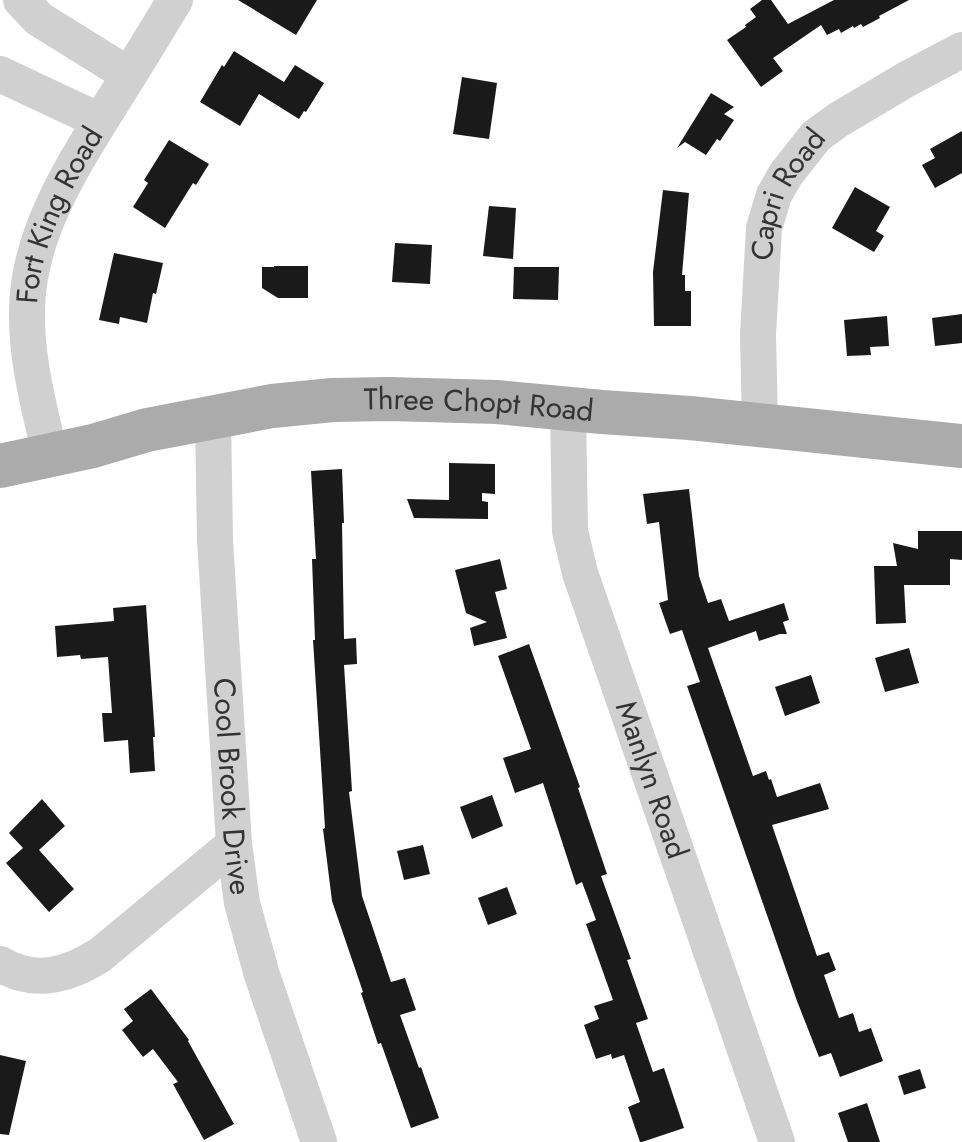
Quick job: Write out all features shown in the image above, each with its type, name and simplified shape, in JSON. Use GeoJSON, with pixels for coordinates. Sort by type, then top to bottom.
{"type":"FeatureCollection","features":[{"type":"Feature","properties":{"kind":"main road","name":"Three Chopt Road"},"geometry":{"type":"LineString","coordinates":[[0,466],[93,446],[147,430],[272,406],[333,400],[497,402],[962,446]]}},
{"type":"Feature","properties":{"kind":"street"},"geometry":{"type":"LineString","coordinates":[[21,0],[39,19],[129,75]]}},
{"type":"Feature","properties":{"kind":"street","name":"Fort King Road"},"geometry":{"type":"LineString","coordinates":[[50,455],[28,357],[27,307],[39,238],[74,163],[175,0]]}},
{"type":"Feature","properties":{"kind":"street","name":"Capri Road"},"geometry":{"type":"LineString","coordinates":[[760,426],[758,335],[764,228],[774,195],[786,174],[816,136],[907,79],[962,50]]}},
{"type":"Feature","properties":{"kind":"street"},"geometry":{"type":"LineString","coordinates":[[0,74],[100,121]]}},
{"type":"Feature","properties":{"kind":"street","name":"Manlyn Road"},"geometry":{"type":"LineString","coordinates":[[568,409],[570,531],[580,573],[777,1142]]}},
{"type":"Feature","properties":{"kind":"street","name":"Cool Brook Drive"},"geometry":{"type":"LineString","coordinates":[[213,417],[215,540],[234,844],[242,903],[262,975],[319,1142]]}},
{"type":"Feature","properties":{"kind":"street"},"geometry":{"type":"LineString","coordinates":[[0,964],[18,972],[51,976],[83,966],[234,844]]}},
{"type":"Feature","properties":{"kind":"building"},"geometry":{"type":"Polygon","coordinates":[[[238,0],[317,0],[296,35],[238,0]]]}},
{"type":"Feature","properties":{"kind":"building"},"geometry":{"type":"Polygon","coordinates":[[[762,0],[771,0],[788,24],[834,0],[909,0],[863,27],[861,24],[841,33],[839,29],[827,35],[821,25],[773,58],[783,71],[761,87],[727,40],[756,17],[750,9],[762,0]]]}},
{"type":"Feature","properties":{"kind":"building"},"geometry":{"type":"Polygon","coordinates":[[[234,51],[284,82],[295,65],[324,83],[299,119],[259,94],[240,126],[200,102],[234,51]]]}},
{"type":"Feature","properties":{"kind":"building"},"geometry":{"type":"Polygon","coordinates":[[[462,77],[497,83],[489,139],[453,134],[462,77]]]}},
{"type":"Feature","properties":{"kind":"building"},"geometry":{"type":"Polygon","coordinates":[[[711,93],[734,107],[724,114],[734,120],[706,155],[685,142],[677,148],[711,93]]]}},
{"type":"Feature","properties":{"kind":"building"},"geometry":{"type":"Polygon","coordinates":[[[962,131],[962,173],[935,188],[922,165],[935,158],[930,149],[962,131]]]}},
{"type":"Feature","properties":{"kind":"building"},"geometry":{"type":"Polygon","coordinates":[[[169,140],[209,164],[196,185],[193,183],[165,228],[133,207],[148,183],[144,180],[169,140]]]}},
{"type":"Feature","properties":{"kind":"building"},"geometry":{"type":"Polygon","coordinates":[[[855,187],[890,207],[876,231],[884,236],[874,252],[832,228],[855,187]]]}},
{"type":"Feature","properties":{"kind":"building"},"geometry":{"type":"Polygon","coordinates":[[[663,190],[689,193],[682,275],[685,275],[685,291],[691,291],[691,326],[654,326],[653,272],[663,190]]]}},
{"type":"Feature","properties":{"kind":"building"},"geometry":{"type":"Polygon","coordinates":[[[489,206],[516,208],[513,259],[483,256],[489,206]]]}},
{"type":"Feature","properties":{"kind":"building"},"geometry":{"type":"Polygon","coordinates":[[[395,243],[432,245],[430,284],[392,282],[395,243]]]}},
{"type":"Feature","properties":{"kind":"building"},"geometry":{"type":"Polygon","coordinates":[[[114,253],[163,263],[147,323],[120,317],[119,324],[99,320],[114,253]]]}},
{"type":"Feature","properties":{"kind":"building"},"geometry":{"type":"Polygon","coordinates":[[[308,266],[308,298],[278,298],[262,288],[262,267],[308,266]]]}},
{"type":"Feature","properties":{"kind":"building"},"geometry":{"type":"Polygon","coordinates":[[[514,267],[559,267],[558,300],[513,299],[514,267]]]}},
{"type":"Feature","properties":{"kind":"building"},"geometry":{"type":"Polygon","coordinates":[[[962,314],[962,343],[935,346],[932,318],[962,314]]]}},
{"type":"Feature","properties":{"kind":"building"},"geometry":{"type":"Polygon","coordinates":[[[887,316],[889,346],[870,347],[871,355],[847,356],[844,320],[887,316]]]}},
{"type":"Feature","properties":{"kind":"building"},"geometry":{"type":"Polygon","coordinates":[[[449,463],[495,464],[495,494],[482,493],[482,501],[488,502],[488,519],[414,518],[407,499],[449,500],[449,463]]]}},
{"type":"Feature","properties":{"kind":"building"},"geometry":{"type":"Polygon","coordinates":[[[342,469],[344,639],[356,638],[357,664],[344,665],[352,791],[349,792],[362,896],[391,982],[405,978],[416,1010],[400,1015],[439,1118],[411,1128],[381,1043],[378,1044],[332,901],[323,829],[313,640],[312,559],[316,559],[311,471],[342,469]]]}},
{"type":"Feature","properties":{"kind":"building"},"geometry":{"type":"Polygon","coordinates":[[[689,489],[699,576],[708,603],[721,599],[729,621],[784,603],[789,620],[783,622],[787,634],[759,641],[756,631],[708,648],[753,776],[766,771],[777,797],[820,783],[829,809],[772,825],[817,956],[829,952],[836,970],[824,975],[839,1018],[853,1013],[859,1032],[871,1028],[883,1061],[840,1077],[831,1053],[819,1057],[797,1001],[687,686],[700,682],[682,630],[670,634],[659,603],[668,600],[659,522],[647,524],[643,494],[689,489]]]}},
{"type":"Feature","properties":{"kind":"building"},"geometry":{"type":"Polygon","coordinates":[[[918,531],[962,531],[962,560],[950,559],[950,585],[904,585],[906,623],[876,624],[874,566],[897,566],[893,543],[918,549],[918,531]]]}},
{"type":"Feature","properties":{"kind":"building"},"geometry":{"type":"Polygon","coordinates":[[[500,559],[507,589],[495,592],[507,638],[474,646],[470,628],[487,622],[466,613],[455,570],[500,559]]]}},
{"type":"Feature","properties":{"kind":"building"},"geometry":{"type":"Polygon","coordinates":[[[146,605],[155,771],[130,773],[128,740],[104,742],[102,713],[112,713],[108,657],[57,657],[55,626],[114,621],[113,608],[146,605]]]}},
{"type":"Feature","properties":{"kind":"building"},"geometry":{"type":"Polygon","coordinates":[[[529,644],[580,787],[607,874],[601,876],[631,959],[627,960],[648,1019],[636,1023],[653,1072],[664,1068],[684,1128],[642,1142],[628,1107],[640,1102],[624,1055],[612,1059],[611,1054],[596,1059],[584,1025],[599,1019],[594,1006],[613,1000],[586,924],[596,920],[582,882],[576,885],[543,783],[515,793],[503,758],[531,749],[498,656],[529,644]]]}},
{"type":"Feature","properties":{"kind":"building"},"geometry":{"type":"Polygon","coordinates":[[[909,648],[919,683],[885,692],[875,658],[909,648]]]}},
{"type":"Feature","properties":{"kind":"building"},"geometry":{"type":"Polygon","coordinates":[[[811,675],[820,703],[785,716],[775,687],[811,675]]]}},
{"type":"Feature","properties":{"kind":"building"},"geometry":{"type":"Polygon","coordinates":[[[492,795],[503,826],[472,839],[460,807],[492,795]]]}},
{"type":"Feature","properties":{"kind":"building"},"geometry":{"type":"Polygon","coordinates":[[[42,799],[65,826],[39,850],[74,889],[49,912],[6,863],[23,848],[9,833],[42,799]]]}},
{"type":"Feature","properties":{"kind":"building"},"geometry":{"type":"Polygon","coordinates":[[[423,845],[430,874],[404,880],[397,851],[423,845]]]}},
{"type":"Feature","properties":{"kind":"building"},"geometry":{"type":"Polygon","coordinates":[[[507,887],[517,914],[488,925],[478,898],[507,887]]]}},
{"type":"Feature","properties":{"kind":"building"},"geometry":{"type":"Polygon","coordinates":[[[151,989],[189,1040],[234,1124],[204,1140],[173,1084],[178,1082],[153,1049],[143,1057],[122,1030],[133,1021],[124,1009],[151,989]]]}},
{"type":"Feature","properties":{"kind":"building"},"geometry":{"type":"Polygon","coordinates":[[[0,1055],[26,1061],[9,1135],[0,1134],[0,1055]]]}},
{"type":"Feature","properties":{"kind":"building"},"geometry":{"type":"Polygon","coordinates":[[[920,1069],[926,1088],[904,1095],[898,1076],[920,1069]]]}},
{"type":"Feature","properties":{"kind":"building"},"geometry":{"type":"Polygon","coordinates":[[[867,1103],[880,1142],[848,1142],[838,1113],[867,1103]]]}}]}
